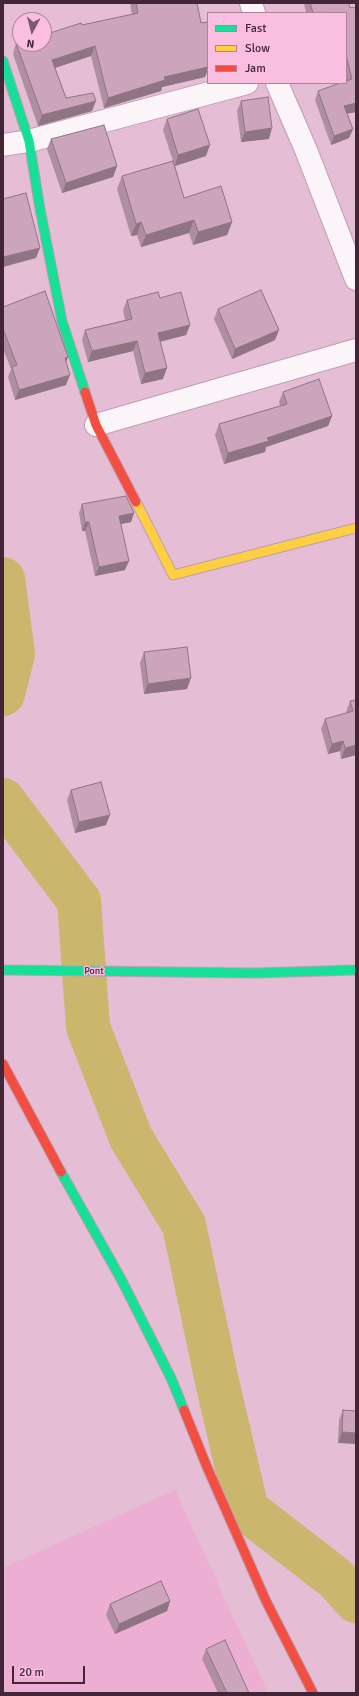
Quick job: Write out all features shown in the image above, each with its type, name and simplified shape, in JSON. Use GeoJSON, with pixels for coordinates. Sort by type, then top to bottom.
{"type":"FeatureCollection","features":[{"type":"Feature","properties":{"kind":"street"},"geometry":{"type":"LineString","coordinates":[[3,61],[29,142],[40,209],[62,321],[96,425],[172,575],[356,528]]}},
{"type":"Feature","properties":{"kind":"street"},"geometry":{"type":"LineString","coordinates":[[3,145],[29,142],[243,84]]}},
{"type":"Feature","properties":{"kind":"street"},"geometry":{"type":"LineString","coordinates":[[277,84],[306,150],[356,279]]}},
{"type":"Feature","properties":{"kind":"street"},"geometry":{"type":"LineString","coordinates":[[96,425],[356,350]]}},
{"type":"Feature","properties":{"kind":"street","name":"Pont"},"geometry":{"type":"LineString","coordinates":[[3,970],[256,973],[356,970]]}},
{"type":"Feature","properties":{"kind":"street"},"geometry":{"type":"LineString","coordinates":[[3,1064],[74,1196],[122,1279],[171,1378],[207,1467],[266,1601],[312,1693]]}},
{"type":"Feature","properties":{"kind":"shaded area"},"geometry":{"type":"Polygon","coordinates":[[[175,1490],[268,1693],[3,1693],[3,1568],[175,1490]]]}},
{"type":"Feature","properties":{"kind":"building"},"geometry":{"type":"Polygon","coordinates":[[[136,3],[197,3],[201,23],[207,22],[207,67],[164,77],[165,80],[108,98],[95,46],[52,60],[66,98],[93,93],[96,101],[42,115],[19,52],[52,52],[52,32],[81,23],[82,25],[138,13],[136,3]]]}},
{"type":"Feature","properties":{"kind":"building"},"geometry":{"type":"Polygon","coordinates":[[[310,3],[349,3],[350,8],[356,7],[356,103],[344,106],[353,129],[334,136],[318,91],[337,84],[347,84],[347,81],[352,79],[347,59],[347,12],[313,12],[310,3]]]}},
{"type":"Feature","properties":{"kind":"building"},"geometry":{"type":"Polygon","coordinates":[[[268,97],[272,128],[245,132],[241,101],[268,97]]]}},
{"type":"Feature","properties":{"kind":"building"},"geometry":{"type":"Polygon","coordinates":[[[198,109],[210,145],[178,155],[167,119],[198,109]]]}},
{"type":"Feature","properties":{"kind":"building"},"geometry":{"type":"Polygon","coordinates":[[[104,125],[117,166],[66,183],[51,139],[104,125]]]}},
{"type":"Feature","properties":{"kind":"building"},"geometry":{"type":"Polygon","coordinates":[[[173,161],[184,198],[221,186],[232,222],[198,232],[194,220],[146,235],[141,222],[136,224],[122,176],[173,161]]]}},
{"type":"Feature","properties":{"kind":"building"},"geometry":{"type":"Polygon","coordinates":[[[26,193],[40,248],[3,257],[3,199],[26,193]]]}},
{"type":"Feature","properties":{"kind":"building"},"geometry":{"type":"Polygon","coordinates":[[[261,290],[279,330],[235,349],[218,309],[261,290]]]}},
{"type":"Feature","properties":{"kind":"building"},"geometry":{"type":"Polygon","coordinates":[[[45,291],[68,357],[65,358],[70,375],[19,390],[12,367],[17,365],[3,329],[3,307],[45,291]]]}},
{"type":"Feature","properties":{"kind":"building"},"geometry":{"type":"Polygon","coordinates":[[[158,292],[160,298],[181,292],[190,325],[158,333],[167,368],[145,373],[137,341],[92,351],[85,330],[132,319],[127,300],[158,292]]]}},
{"type":"Feature","properties":{"kind":"building"},"geometry":{"type":"Polygon","coordinates":[[[319,379],[332,416],[267,438],[269,441],[228,453],[219,424],[287,404],[283,392],[319,379]]]}},
{"type":"Feature","properties":{"kind":"building"},"geometry":{"type":"Polygon","coordinates":[[[126,496],[134,513],[119,516],[129,561],[99,567],[89,522],[85,522],[82,504],[126,496]]]}},
{"type":"Feature","properties":{"kind":"building"},"geometry":{"type":"Polygon","coordinates":[[[187,647],[191,678],[148,684],[144,652],[187,647]]]}},
{"type":"Feature","properties":{"kind":"building"},"geometry":{"type":"Polygon","coordinates":[[[356,700],[356,745],[345,748],[343,741],[332,744],[325,719],[353,711],[350,701],[356,700]]]}},
{"type":"Feature","properties":{"kind":"building"},"geometry":{"type":"Polygon","coordinates":[[[101,782],[110,815],[79,822],[71,790],[101,782]]]}},
{"type":"Feature","properties":{"kind":"building"},"geometry":{"type":"Polygon","coordinates":[[[343,1410],[356,1411],[356,1433],[342,1432],[343,1410]]]}},
{"type":"Feature","properties":{"kind":"building"},"geometry":{"type":"Polygon","coordinates":[[[161,1581],[170,1601],[119,1624],[110,1604],[161,1581]]]}},
{"type":"Feature","properties":{"kind":"building"},"geometry":{"type":"Polygon","coordinates":[[[225,1640],[249,1693],[227,1693],[206,1649],[225,1640]]]}},
{"type":"Feature","properties":{"kind":"waterway"},"geometry":{"type":"LineString","coordinates":[[3,579],[13,654],[3,694]]}},
{"type":"Feature","properties":{"kind":"waterway"},"geometry":{"type":"LineString","coordinates":[[3,800],[79,901],[88,1027],[131,1138],[184,1225],[218,1386],[247,1510],[335,1578],[356,1601]]}},
{"type":"Feature","properties":{"kind":"traffic: fast"},"geometry":{"type":"LineString","coordinates":[[3,61],[29,141],[40,209],[62,321],[85,392]]}},
{"type":"Feature","properties":{"kind":"traffic: fast"},"geometry":{"type":"LineString","coordinates":[[3,970],[256,973],[356,970]]}},
{"type":"Feature","properties":{"kind":"traffic: fast"},"geometry":{"type":"LineString","coordinates":[[61,1172],[121,1279],[171,1378],[184,1410]]}},
{"type":"Feature","properties":{"kind":"traffic: slow"},"geometry":{"type":"LineString","coordinates":[[136,502],[173,575],[356,528]]}},
{"type":"Feature","properties":{"kind":"traffic: jam"},"geometry":{"type":"LineString","coordinates":[[85,392],[96,425],[136,502]]}},
{"type":"Feature","properties":{"kind":"traffic: jam"},"geometry":{"type":"LineString","coordinates":[[3,1064],[61,1172]]}},
{"type":"Feature","properties":{"kind":"traffic: jam"},"geometry":{"type":"LineString","coordinates":[[184,1410],[207,1467],[266,1601],[313,1693]]}}]}
